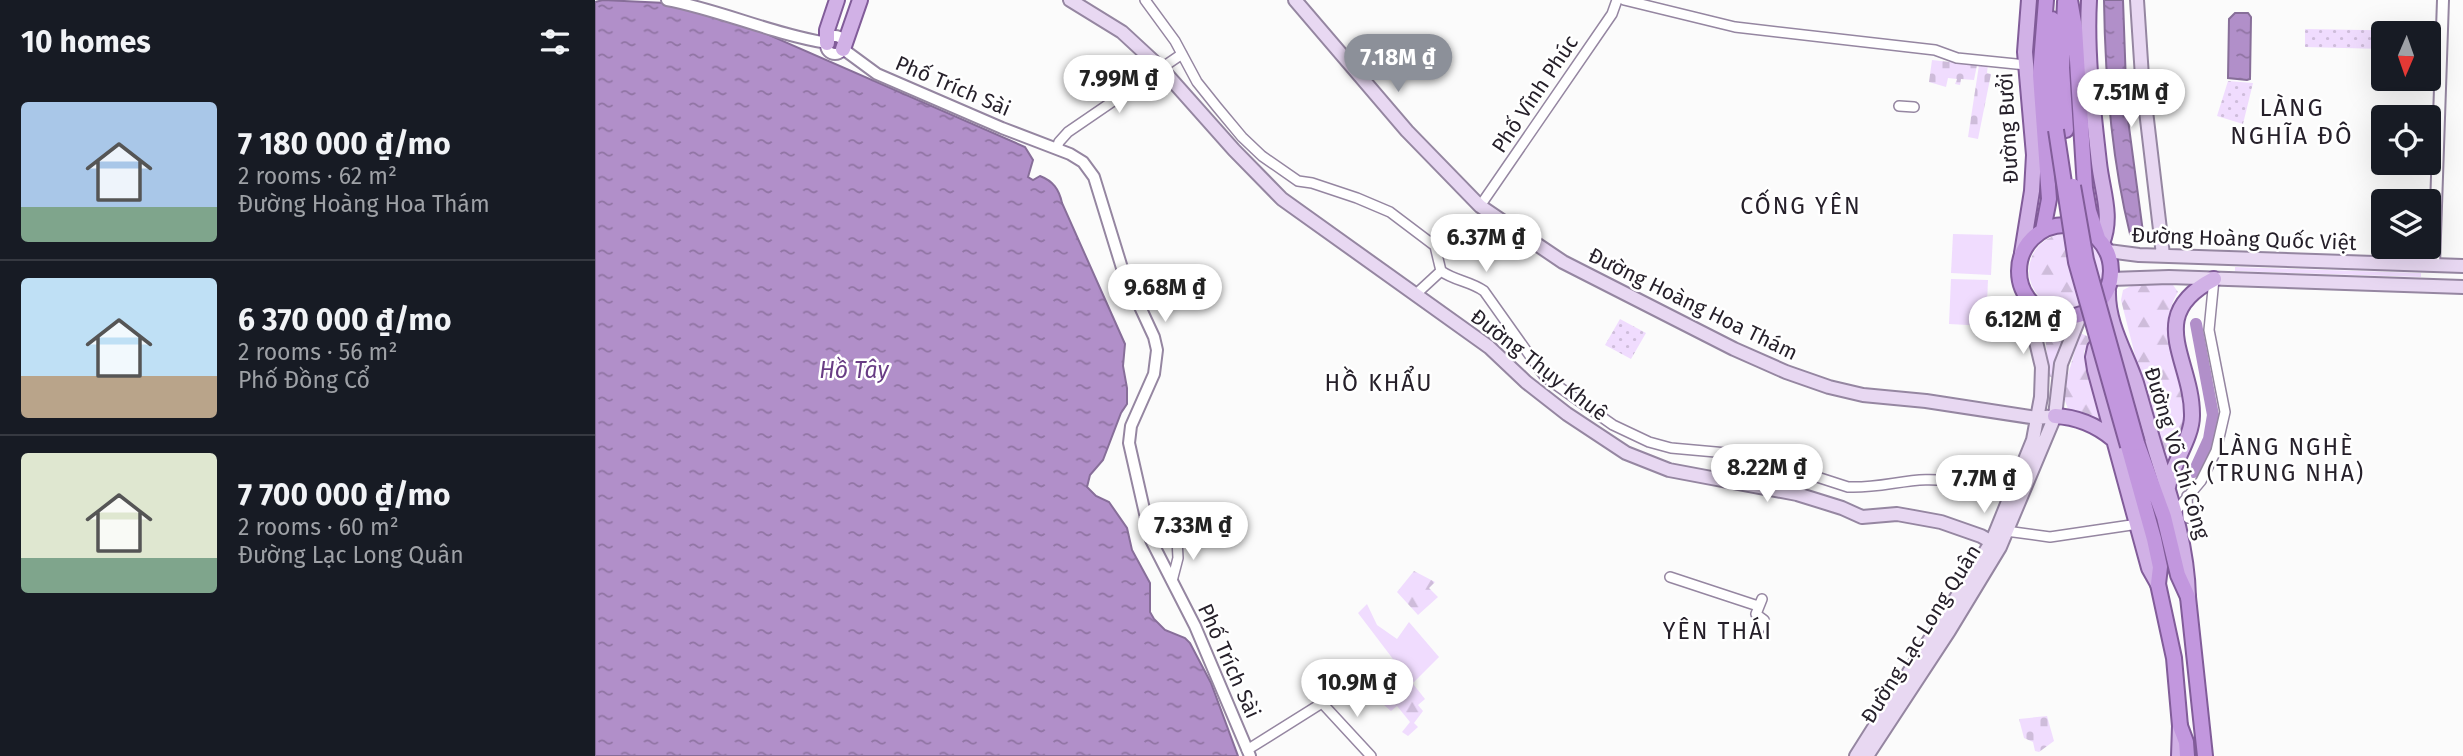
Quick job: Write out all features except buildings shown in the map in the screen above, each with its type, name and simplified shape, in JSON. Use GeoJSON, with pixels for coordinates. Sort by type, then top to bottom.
{"type":"FeatureCollection","features":[{"type":"Feature","properties":{"kind":"highway"},"geometry":{"type":"LineString","coordinates":[[2043,230],[2049,199],[2040,75],[2046,0]]}},
{"type":"Feature","properties":{"kind":"highway"},"geometry":{"type":"LineString","coordinates":[[2052,0],[2052,61],[2072,242],[2132,444],[2154,538],[2160,567],[2159,590],[2174,658],[2180,726],[2187,756]]}},
{"type":"Feature","properties":{"kind":"highway"},"geometry":{"type":"LineString","coordinates":[[2067,0],[2075,28],[2085,188],[2089,211],[2103,244],[2112,268],[2110,285],[2101,302],[2080,316],[2055,317],[2043,312],[2025,295],[2019,275],[2022,253],[2043,230],[2072,225],[2090,232],[2103,244]]}},
{"type":"Feature","properties":{"kind":"highway"},"geometry":{"type":"LineString","coordinates":[[2061,130],[2067,0]]}},
{"type":"Feature","properties":{"kind":"highway"},"geometry":{"type":"LineString","coordinates":[[2132,444],[2164,517],[2178,575],[2188,597]]}},
{"type":"Feature","properties":{"kind":"highway","name":"Đường Võ Chí Công"},"geometry":{"type":"LineString","coordinates":[[2188,597],[2205,756]]}},
{"type":"Feature","properties":{"kind":"main road"},"geometry":{"type":"LineString","coordinates":[[827,43],[827,30],[837,0]]}},
{"type":"Feature","properties":{"kind":"main road"},"geometry":{"type":"LineString","coordinates":[[843,49],[860,0]]}},
{"type":"Feature","properties":{"kind":"main road","name":"Đường Thụy Khuê"},"geometry":{"type":"LineString","coordinates":[[1070,0],[1122,32],[1162,69],[1282,199],[1489,347],[1526,382],[1567,414],[1626,453],[1656,467],[1797,494],[1862,517],[1909,515],[1941,522],[1996,544]]}},
{"type":"Feature","properties":{"kind":"main road","name":"Đường Hoàng Hoa Thám"},"geometry":{"type":"LineString","coordinates":[[1295,0],[1407,131],[1480,206],[1563,262],[1734,349],[1829,387],[1863,395],[1926,401],[2038,418],[2055,416]]}},
{"type":"Feature","properties":{"kind":"main road","name":"Đường Bưởi"},"geometry":{"type":"LineString","coordinates":[[2022,253],[2032,191],[2034,155],[2026,65],[2029,0]]}},
{"type":"Feature","properties":{"kind":"main road"},"geometry":{"type":"LineString","coordinates":[[2089,0],[2090,68],[2099,166],[2108,222],[2103,244]]}},
{"type":"Feature","properties":{"kind":"main road"},"geometry":{"type":"LineString","coordinates":[[2137,0],[2141,77],[2162,255]]}},
{"type":"Feature","properties":{"kind":"main road","name":"Đường Hoàng Quốc Việt"},"geometry":{"type":"LineString","coordinates":[[2103,244],[2139,255],[2463,266]]}},
{"type":"Feature","properties":{"kind":"main road"},"geometry":{"type":"LineString","coordinates":[[2139,255],[2139,276]]}},
{"type":"Feature","properties":{"kind":"main road","name":"Đường Hoàng Quốc Việt"},"geometry":{"type":"LineString","coordinates":[[2110,285],[2139,276],[2463,287]]}},
{"type":"Feature","properties":{"kind":"main road"},"geometry":{"type":"LineString","coordinates":[[2168,489],[2171,471],[2189,429],[2192,415],[2177,342],[2178,313],[2187,296],[2214,279]]}},
{"type":"Feature","properties":{"kind":"main road","name":"Đường Võ Chí Công"},"geometry":{"type":"LineString","coordinates":[[2110,285],[2108,304],[2121,350],[2135,382],[2168,489],[2181,515],[2188,597]]}},
{"type":"Feature","properties":{"kind":"main road"},"geometry":{"type":"LineString","coordinates":[[2025,295],[2042,367],[2042,397],[2038,418]]}},
{"type":"Feature","properties":{"kind":"main road"},"geometry":{"type":"LineString","coordinates":[[2080,316],[2061,365],[2055,416],[2088,423],[2113,439]]}},
{"type":"Feature","properties":{"kind":"main road"},"geometry":{"type":"LineString","coordinates":[[2121,350],[2108,343],[2095,348],[2093,357],[2149,568],[2159,590]]}},
{"type":"Feature","properties":{"kind":"main road","name":"Đường Lạc Long Quân"},"geometry":{"type":"LineString","coordinates":[[1996,544],[2007,531],[2055,416]]}},
{"type":"Feature","properties":{"kind":"main road","name":"Đường Lạc Long Quân"},"geometry":{"type":"LineString","coordinates":[[1856,756],[1879,729],[1949,631],[1996,544],[2033,440],[2038,418]]}},
{"type":"Feature","properties":{"kind":"main road"},"geometry":{"type":"LineString","coordinates":[[2179,756],[2180,726]]}},
{"type":"Feature","properties":{"kind":"main road","name":"Đường Lạc Long Quân"},"geometry":{"type":"LineString","coordinates":[[1867,756],[1879,729]]}},
{"type":"Feature","properties":{"kind":"street"},"geometry":{"type":"LineString","coordinates":[[667,0],[748,21],[797,38],[827,43]]}},
{"type":"Feature","properties":{"kind":"street"},"geometry":{"type":"LineString","coordinates":[[1145,0],[1182,54],[1197,82],[1242,137],[1262,156],[1298,181],[1357,198],[1390,212],[1435,246],[1441,271],[1484,291],[1545,377],[1613,425],[1649,442],[1671,448],[1749,455],[1848,487],[1861,488],[1934,478],[1962,484]]}},
{"type":"Feature","properties":{"kind":"street","name":"Phố Vĩnh Phúc"},"geometry":{"type":"LineString","coordinates":[[1480,206],[1612,13],[1617,0]]}},
{"type":"Feature","properties":{"kind":"street"},"geometry":{"type":"LineString","coordinates":[[1624,0],[1663,5],[1742,28],[1935,50],[1949,56],[2026,65]]}},
{"type":"Feature","properties":{"kind":"street"},"geometry":{"type":"LineString","coordinates":[[2434,265],[2443,0]]}},
{"type":"Feature","properties":{"kind":"street","name":"Phố Trích Sài"},"geometry":{"type":"LineString","coordinates":[[827,43],[829,51],[834,53],[843,49],[877,74],[1077,157],[1094,177],[1122,268],[1156,343],[1154,374],[1131,426],[1129,443],[1151,540],[1195,626],[1249,753]]}},
{"type":"Feature","properties":{"kind":"street"},"geometry":{"type":"LineString","coordinates":[[1057,148],[1068,132],[1182,54]]}},
{"type":"Feature","properties":{"kind":"street"},"geometry":{"type":"LineString","coordinates":[[1899,106],[1914,107]]}},
{"type":"Feature","properties":{"kind":"street"},"geometry":{"type":"LineString","coordinates":[[1415,295],[1441,271]]}},
{"type":"Feature","properties":{"kind":"street"},"geometry":{"type":"LineString","coordinates":[[2181,515],[2187,496],[2201,481],[2216,451],[2225,412],[2209,330],[2214,279]]}},
{"type":"Feature","properties":{"kind":"street"},"geometry":{"type":"LineString","coordinates":[[1567,414],[1577,400]]}},
{"type":"Feature","properties":{"kind":"street"},"geometry":{"type":"LineString","coordinates":[[2007,531],[2050,537],[2138,524]]}},
{"type":"Feature","properties":{"kind":"street"},"geometry":{"type":"LineString","coordinates":[[1171,581],[1178,558],[1177,539]]}},
{"type":"Feature","properties":{"kind":"street"},"geometry":{"type":"LineString","coordinates":[[1670,577],[1760,603],[1756,614],[1764,620],[1758,631]]}},
{"type":"Feature","properties":{"kind":"street"},"geometry":{"type":"LineString","coordinates":[[1249,753],[1322,703],[1371,756]]}},
{"type":"Feature","properties":{"kind":"green space"},"geometry":{"type":"Polygon","coordinates":[[[2305,29],[2371,30],[2371,49],[2305,47],[2305,29]]]}},
{"type":"Feature","properties":{"kind":"green space"},"geometry":{"type":"Polygon","coordinates":[[[1932,60],[1977,65],[1974,80],[1961,79],[1960,85],[1955,84],[1957,79],[1948,78],[1946,87],[1929,82],[1932,60]]]}},
{"type":"Feature","properties":{"kind":"green space"},"geometry":{"type":"Polygon","coordinates":[[[1981,63],[1988,64],[1987,73],[1991,74],[1978,139],[1968,137],[1981,63]]]}},
{"type":"Feature","properties":{"kind":"green space"},"geometry":{"type":"Polygon","coordinates":[[[2228,81],[2253,83],[2243,124],[2217,116],[2228,81]]]}},
{"type":"Feature","properties":{"kind":"green space"},"geometry":{"type":"Polygon","coordinates":[[[1953,234],[1993,235],[1991,275],[1951,273],[1953,234]]]}},
{"type":"Feature","properties":{"kind":"green space"},"geometry":{"type":"Polygon","coordinates":[[[2059,234],[2073,234],[2087,240],[2097,250],[2103,271],[2101,285],[2087,302],[2073,308],[2059,308],[2045,302],[2035,292],[2029,278],[2029,264],[2035,250],[2045,240],[2059,234]]]}},
{"type":"Feature","properties":{"kind":"green space"},"geometry":{"type":"Polygon","coordinates":[[[2235,267],[2421,273],[2421,277],[2235,271],[2235,267]]]}},
{"type":"Feature","properties":{"kind":"green space"},"geometry":{"type":"Polygon","coordinates":[[[1951,279],[1988,280],[1986,326],[1949,324],[1951,279]]]}},
{"type":"Feature","properties":{"kind":"green space"},"geometry":{"type":"Polygon","coordinates":[[[2135,284],[2173,285],[2178,292],[2169,316],[2169,328],[2172,354],[2187,412],[2185,426],[2167,468],[2121,300],[2123,290],[2135,284]]]}},
{"type":"Feature","properties":{"kind":"green space"},"geometry":{"type":"Polygon","coordinates":[[[2041,318],[2069,325],[2053,378],[2046,375],[2046,347],[2041,318]]]}},
{"type":"Feature","properties":{"kind":"green space"},"geometry":{"type":"Polygon","coordinates":[[[1620,319],[1646,333],[1631,359],[1605,345],[1620,319]]]}},
{"type":"Feature","properties":{"kind":"green space"},"geometry":{"type":"Polygon","coordinates":[[[2080,333],[2094,339],[2084,351],[2084,357],[2101,420],[2068,409],[2064,398],[2065,385],[2080,333]]]}},
{"type":"Feature","properties":{"kind":"green space"},"geometry":{"type":"Polygon","coordinates":[[[1414,571],[1435,582],[1429,588],[1438,597],[1418,615],[1397,592],[1414,571]]]}},
{"type":"Feature","properties":{"kind":"green space"},"geometry":{"type":"Polygon","coordinates":[[[1367,604],[1377,625],[1397,639],[1409,622],[1439,657],[1412,684],[1358,613],[1367,604]]]}},
{"type":"Feature","properties":{"kind":"green space"},"geometry":{"type":"Polygon","coordinates":[[[1402,670],[1425,699],[1418,705],[1423,711],[1414,723],[1418,727],[1408,736],[1402,732],[1410,722],[1397,706],[1391,711],[1376,698],[1402,670]]]}},
{"type":"Feature","properties":{"kind":"green space"},"geometry":{"type":"Polygon","coordinates":[[[2047,716],[2054,741],[2039,752],[2035,751],[2033,742],[2024,738],[2019,719],[2047,716]]]}},
{"type":"Feature","properties":{"kind":"water","name":"Hồ Tây"},"geometry":{"type":"Polygon","coordinates":[[[603,0],[666,3],[762,32],[1025,147],[1033,160],[1028,177],[1033,180],[1040,176],[1052,183],[1057,190],[1125,344],[1123,366],[1127,404],[1103,460],[1090,475],[1087,487],[1096,496],[1109,502],[1127,528],[1132,550],[1150,583],[1150,612],[1165,630],[1185,638],[1190,643],[1211,683],[1238,756],[595,756],[595,2],[603,0]]]}},
{"type":"Feature","properties":{"kind":"water"},"geometry":{"type":"Polygon","coordinates":[[[2104,0],[2123,0],[2127,112],[2143,232],[2139,238],[2130,234],[2114,147],[2104,0]]]}},
{"type":"Feature","properties":{"kind":"water"},"geometry":{"type":"Polygon","coordinates":[[[2235,13],[2248,13],[2251,17],[2250,79],[2247,80],[2228,78],[2229,19],[2235,13]]]}},
{"type":"Feature","properties":{"kind":"waterway"},"geometry":{"type":"LineString","coordinates":[[2194,472],[2209,439],[2213,415],[2196,324]]}},
{"type":"Feature","properties":{"kind":"district","name":"LÀNG NGHĨA ĐÔ"},"geometry":{"type":"Point","coordinates":[2292,122]}},
{"type":"Feature","properties":{"kind":"district","name":"CỐNG YÊN"},"geometry":{"type":"Point","coordinates":[1801,206]}},
{"type":"Feature","properties":{"kind":"district","name":"HỒ KHẨU"},"geometry":{"type":"Point","coordinates":[1379,383]}},
{"type":"Feature","properties":{"kind":"district","name":"LÀNG NGHÈ (TRUNG NHA)"},"geometry":{"type":"Point","coordinates":[2286,460]}},
{"type":"Feature","properties":{"kind":"district","name":"YÊN THÁI"},"geometry":{"type":"Point","coordinates":[1718,631]}}]}
